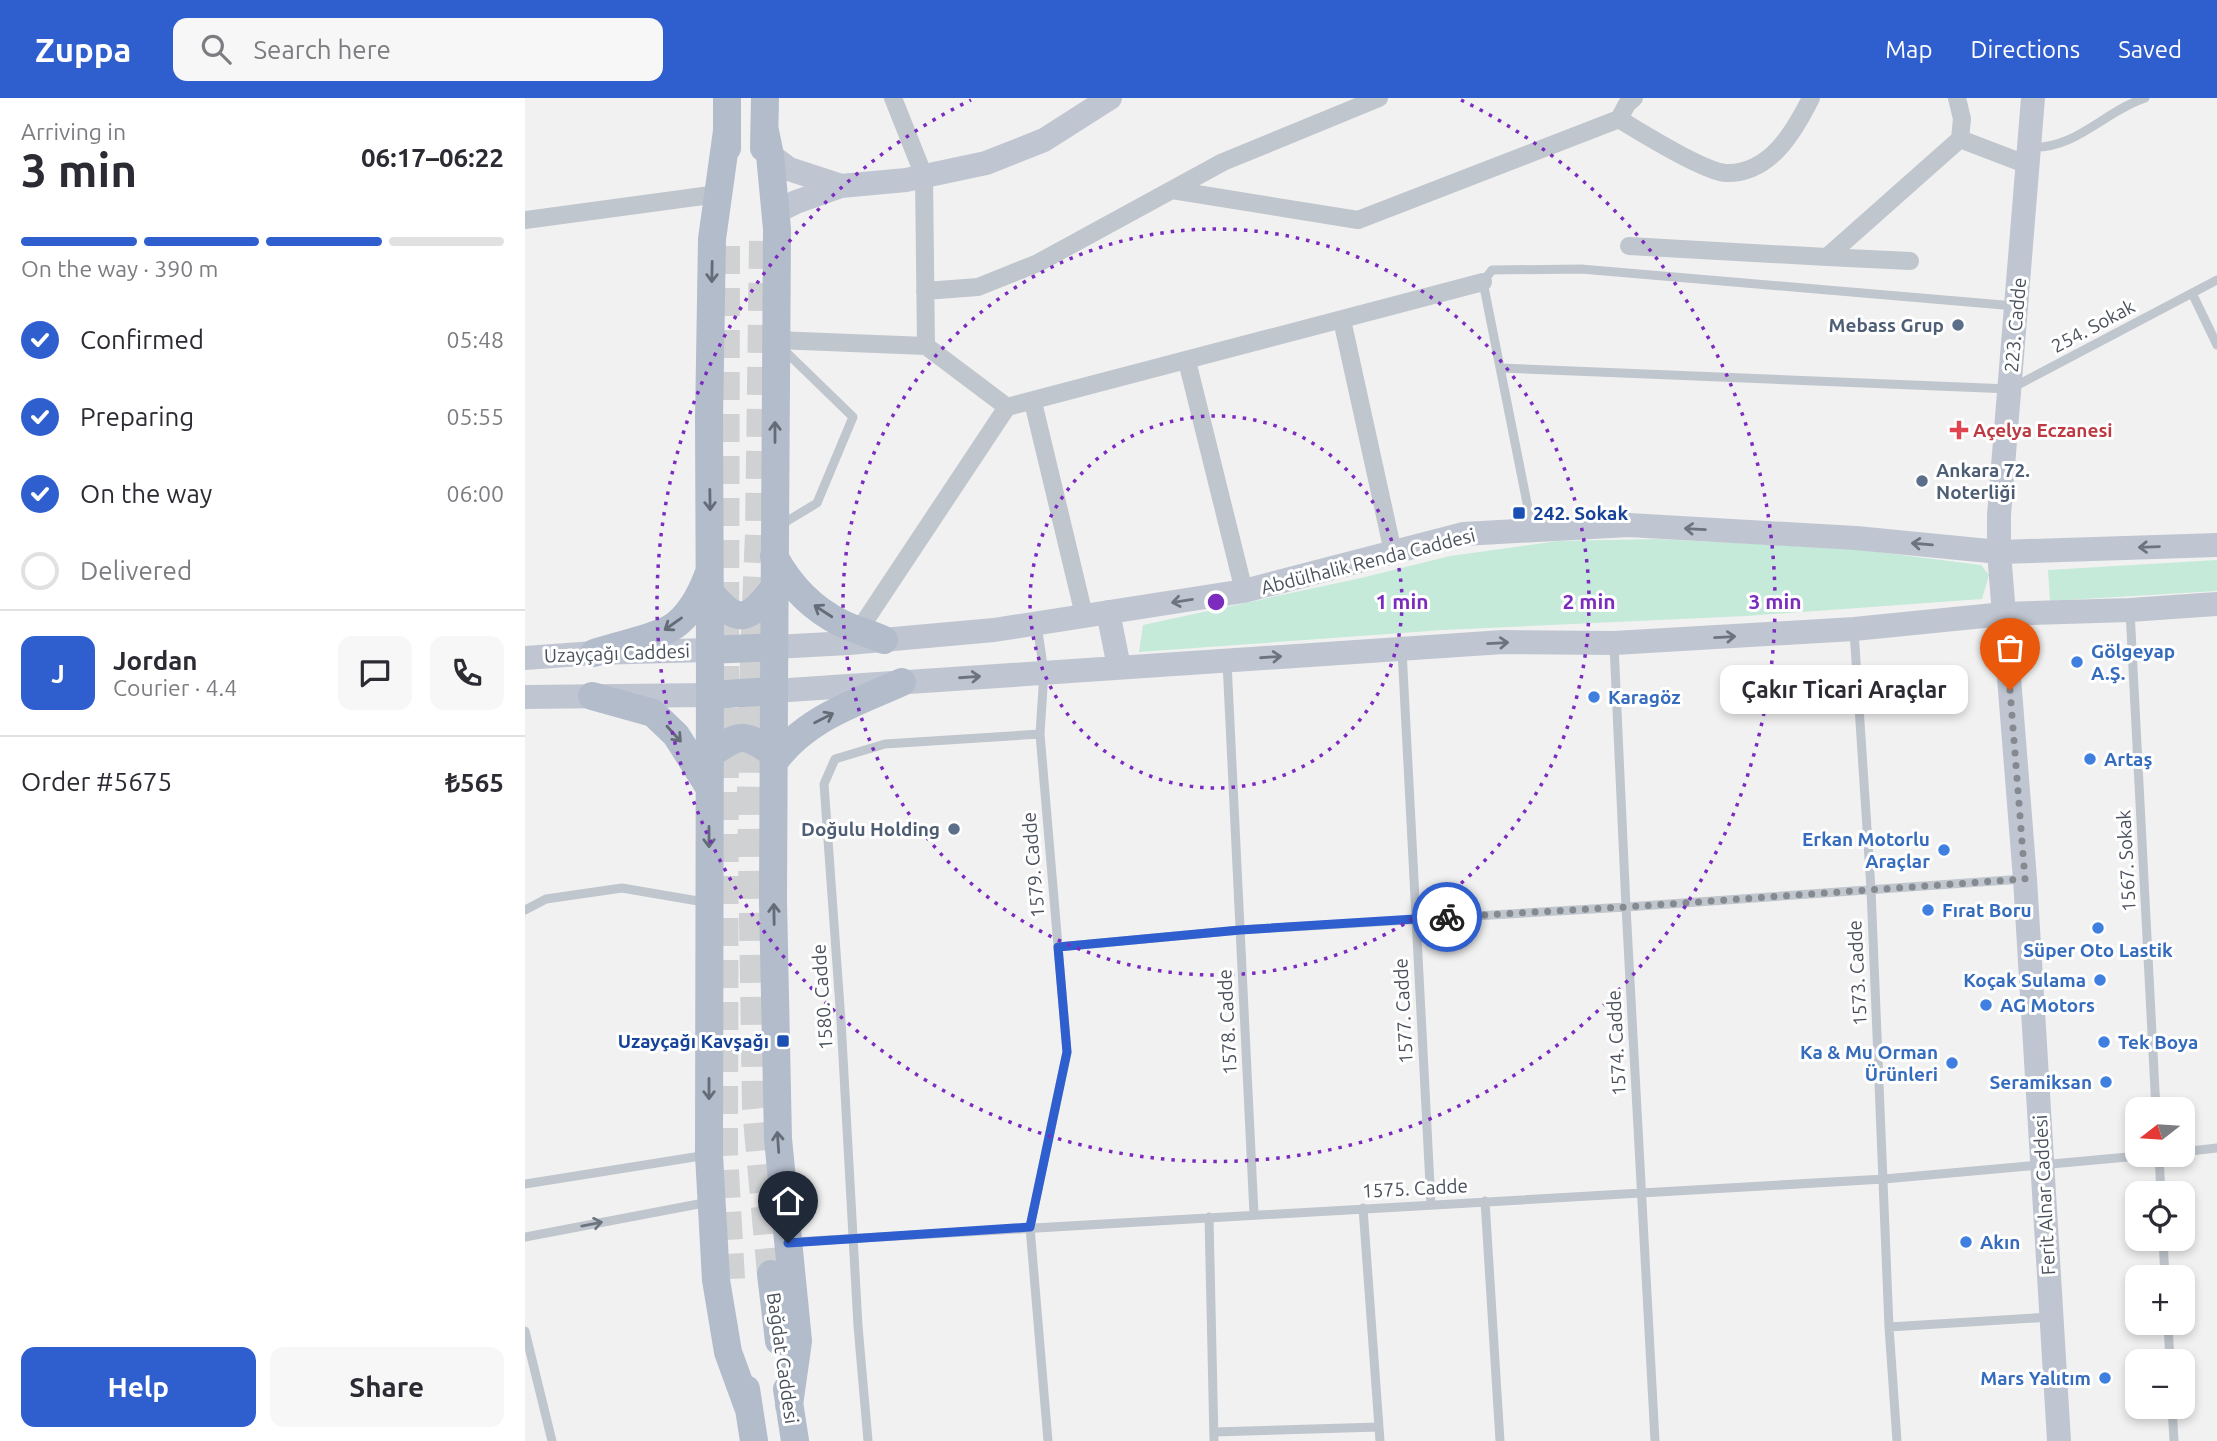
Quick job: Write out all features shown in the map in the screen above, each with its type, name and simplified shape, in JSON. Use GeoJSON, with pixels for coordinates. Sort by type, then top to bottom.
{"type":"FeatureCollection","features":[{"type":"Feature","properties":{"kind":"main road"},"geometry":{"type":"LineString","coordinates":[[726,246],[727,98]]}},
{"type":"Feature","properties":{"kind":"main road"},"geometry":{"type":"LineString","coordinates":[[763,241],[767,143],[765,98]]}},
{"type":"Feature","properties":{"kind":"main road"},"geometry":{"type":"LineString","coordinates":[[776,212],[841,186],[925,176],[986,163],[1044,140],[1110,98]]}},
{"type":"Feature","properties":{"kind":"main road","name":"223. Cadde"},"geometry":{"type":"LineString","coordinates":[[2004,614],[1999,515],[2033,98]]}},
{"type":"Feature","properties":{"kind":"main road"},"geometry":{"type":"LineString","coordinates":[[727,131],[712,239],[709,420],[709,1155],[716,1280],[728,1352],[748,1406]]}},
{"type":"Feature","properties":{"kind":"main road"},"geometry":{"type":"LineString","coordinates":[[767,143],[789,169],[841,186]]}},
{"type":"Feature","properties":{"kind":"main road"},"geometry":{"type":"LineString","coordinates":[[767,143],[776,212],[776,1099],[798,1341],[789,1405]]}},
{"type":"Feature","properties":{"kind":"main road","name":"Abdülhalik Renda Caddesi"},"geometry":{"type":"LineString","coordinates":[[774,647],[872,635],[994,630],[1244,592],[1463,534],[1629,525],[1856,538],[1999,552],[2217,545]]}},
{"type":"Feature","properties":{"kind":"main road"},"geometry":{"type":"LineString","coordinates":[[774,543],[785,576],[799,594],[843,624],[872,635]]}},
{"type":"Feature","properties":{"kind":"main road"},"geometry":{"type":"LineString","coordinates":[[710,581],[724,609],[734,614],[748,615],[759,607],[775,588]]}},
{"type":"Feature","properties":{"kind":"main road"},"geometry":{"type":"LineString","coordinates":[[594,653],[670,629],[710,581]]}},
{"type":"Feature","properties":{"kind":"main road"},"geometry":{"type":"LineString","coordinates":[[710,695],[1503,642],[1614,643],[1854,629],[2004,614],[2217,604]]}},
{"type":"Feature","properties":{"kind":"main road"},"geometry":{"type":"LineString","coordinates":[[1096,614],[1119,667]]}},
{"type":"Feature","properties":{"kind":"main road","name":"Ferit Alnar Caddesi"},"geometry":{"type":"LineString","coordinates":[[2004,614],[2025,879],[2059,1441]]}},
{"type":"Feature","properties":{"kind":"main road"},"geometry":{"type":"LineString","coordinates":[[710,650],[774,647]]}},
{"type":"Feature","properties":{"kind":"main road","name":"Uzayçağı Caddesi"},"geometry":{"type":"LineString","coordinates":[[525,657],[710,650]]}},
{"type":"Feature","properties":{"kind":"main road"},"geometry":{"type":"LineString","coordinates":[[653,651],[669,660],[673,673],[666,686],[655,695]]}},
{"type":"Feature","properties":{"kind":"main road"},"geometry":{"type":"LineString","coordinates":[[774,758],[821,718],[902,682]]}},
{"type":"Feature","properties":{"kind":"main road"},"geometry":{"type":"LineString","coordinates":[[592,695],[653,713],[676,734],[709,788]]}},
{"type":"Feature","properties":{"kind":"main road","name":"Uzayçağı Caddesi"},"geometry":{"type":"LineString","coordinates":[[525,697],[710,695]]}},
{"type":"Feature","properties":{"kind":"main road"},"geometry":{"type":"LineString","coordinates":[[709,755],[733,738],[742,738],[756,741],[774,758]]}},
{"type":"Feature","properties":{"kind":"main road","name":"Bağdat Caddesi"},"geometry":{"type":"LineString","coordinates":[[771,1274],[795,1441]]}},
{"type":"Feature","properties":{"kind":"main road","name":"Bağdat Caddesi"},"geometry":{"type":"LineString","coordinates":[[731,1279],[754,1441]]}},
{"type":"Feature","properties":{"kind":"street"},"geometry":{"type":"LineString","coordinates":[[893,98],[925,176],[926,345]]}},
{"type":"Feature","properties":{"kind":"street"},"geometry":{"type":"LineString","coordinates":[[925,291],[978,287],[1038,263],[1223,162],[1379,98]]}},
{"type":"Feature","properties":{"kind":"street"},"geometry":{"type":"LineString","coordinates":[[1172,190],[1357,220],[1619,119],[1627,104],[1634,98]]}},
{"type":"Feature","properties":{"kind":"street"},"geometry":{"type":"LineString","coordinates":[[1619,119],[1653,140],[1704,165],[1723,173],[1739,172],[1773,154],[1788,139],[1811,98]]}},
{"type":"Feature","properties":{"kind":"street"},"geometry":{"type":"LineString","coordinates":[[1826,257],[1960,139],[1962,119],[1957,98]]}},
{"type":"Feature","properties":{"kind":"street"},"geometry":{"type":"LineString","coordinates":[[1960,139],[2029,156]]}},
{"type":"Feature","properties":{"kind":"street"},"geometry":{"type":"LineString","coordinates":[[525,220],[717,194]]}},
{"type":"Feature","properties":{"kind":"street"},"geometry":{"type":"LineString","coordinates":[[1629,246],[1910,261]]}},
{"type":"Feature","properties":{"kind":"street"},"geometry":{"type":"LineString","coordinates":[[776,342],[926,345],[1007,407],[1483,282]]}},
{"type":"Feature","properties":{"kind":"street"},"geometry":{"type":"LineString","coordinates":[[1342,320],[1393,552]]}},
{"type":"Feature","properties":{"kind":"street"},"geometry":{"type":"LineString","coordinates":[[1187,361],[1244,592]]}},
{"type":"Feature","properties":{"kind":"street"},"geometry":{"type":"LineString","coordinates":[[1033,402],[1096,614]]}},
{"type":"Feature","properties":{"kind":"street"},"geometry":{"type":"LineString","coordinates":[[872,635],[1007,407]]}},
{"type":"Feature","properties":{"kind":"lane"},"geometry":{"type":"LineString","coordinates":[[2029,156],[2044,147],[2064,143],[2119,108],[2145,98]]}},
{"type":"Feature","properties":{"kind":"lane"},"geometry":{"type":"LineString","coordinates":[[1532,530],[1483,282],[1492,270],[1581,269],[2017,306]]}},
{"type":"Feature","properties":{"kind":"lane","name":"254. Sokak"},"geometry":{"type":"LineString","coordinates":[[2010,389],[2217,280]]}},
{"type":"Feature","properties":{"kind":"lane"},"geometry":{"type":"LineString","coordinates":[[2192,293],[2217,345]]}},
{"type":"Feature","properties":{"kind":"lane"},"geometry":{"type":"LineString","coordinates":[[774,543],[817,503],[853,417],[776,342]]}},
{"type":"Feature","properties":{"kind":"lane"},"geometry":{"type":"LineString","coordinates":[[1501,368],[2010,389]]}},
{"type":"Feature","properties":{"kind":"lane","name":"1567. Sokak"},"geometry":{"type":"LineString","coordinates":[[2130,610],[2156,1097]]}},
{"type":"Feature","properties":{"kind":"lane","name":"1579. Cadde"},"geometry":{"type":"LineString","coordinates":[[1037,623],[1044,672],[1039,734],[1067,1052],[1030,1227],[1048,1441]]}},
{"type":"Feature","properties":{"kind":"lane","name":"1573. Cadde"},"geometry":{"type":"LineString","coordinates":[[1854,629],[1871,889],[1889,1327],[1897,1441]]}},
{"type":"Feature","properties":{"kind":"lane","name":"1574. Cadde"},"geometry":{"type":"LineString","coordinates":[[1614,643],[1655,1441]]}},
{"type":"Feature","properties":{"kind":"lane","name":"1577. Cadde"},"geometry":{"type":"LineString","coordinates":[[1402,649],[1431,1205]]}},
{"type":"Feature","properties":{"kind":"lane","name":"1578. Cadde"},"geometry":{"type":"LineString","coordinates":[[1227,660],[1254,1214]]}},
{"type":"Feature","properties":{"kind":"lane","name":"1580. Cadde"},"geometry":{"type":"LineString","coordinates":[[868,1441],[858,1326],[837,957],[824,784],[835,759],[885,744],[1039,734]]}},
{"type":"Feature","properties":{"kind":"lane"},"geometry":{"type":"LineString","coordinates":[[1058,947],[1240,930],[2025,879]]}},
{"type":"Feature","properties":{"kind":"lane"},"geometry":{"type":"LineString","coordinates":[[525,910],[546,899],[622,888],[708,902]]}},
{"type":"Feature","properties":{"kind":"lane"},"geometry":{"type":"LineString","coordinates":[[2195,1151],[2217,1148]]}},
{"type":"Feature","properties":{"kind":"lane"},"geometry":{"type":"LineString","coordinates":[[525,1184],[709,1155]]}},
{"type":"Feature","properties":{"kind":"lane","name":"1575. Cadde"},"geometry":{"type":"LineString","coordinates":[[788,1243],[1642,1191],[1884,1179],[2125,1158]]}},
{"type":"Feature","properties":{"kind":"lane"},"geometry":{"type":"LineString","coordinates":[[1485,1201],[1500,1441]]}},
{"type":"Feature","properties":{"kind":"lane"},"geometry":{"type":"LineString","coordinates":[[525,1237],[712,1202]]}},
{"type":"Feature","properties":{"kind":"lane"},"geometry":{"type":"LineString","coordinates":[[1363,1208],[1380,1441]]}},
{"type":"Feature","properties":{"kind":"lane"},"geometry":{"type":"LineString","coordinates":[[1209,1217],[1214,1437],[1379,1427]]}},
{"type":"Feature","properties":{"kind":"lane"},"geometry":{"type":"LineString","coordinates":[[1889,1327],[2051,1317]]}},
{"type":"Feature","properties":{"kind":"lane"},"geometry":{"type":"LineString","coordinates":[[525,1331],[552,1441]]}},
{"type":"Feature","properties":{"kind":"lane"},"geometry":{"type":"LineString","coordinates":[[2173,1419],[2174,1441]]}},
{"type":"Feature","properties":{"kind":"green space"},"geometry":{"type":"Polygon","coordinates":[[[1656,539],[1854,549],[1981,565],[1989,575],[1982,599],[1746,616],[1443,630],[1139,652],[1143,625],[1450,556],[1558,541],[1656,539]]]}},
{"type":"Feature","properties":{"kind":"green space"},"geometry":{"type":"Polygon","coordinates":[[[2217,560],[2217,591],[2050,601],[2048,570],[2217,560]]]}},
{"type":"Feature","properties":{"kind":"tunnel"},"geometry":{"type":"LineString","coordinates":[[763,241],[759,533],[751,792],[756,1108],[771,1274]]}},
{"type":"Feature","properties":{"kind":"tunnel"},"geometry":{"type":"LineString","coordinates":[[726,246],[724,1153],[731,1279]]}},
{"type":"Feature","properties":{"kind":"way so far"},"geometry":{"type":"LineString","coordinates":[[1447,917],[2025,879],[2010,690]]}},
{"type":"Feature","properties":{"kind":"place","name":"Mebass Grup"},"geometry":{"type":"Point","coordinates":[1958,325]}},
{"type":"Feature","properties":{"kind":"place","name":"Açelya Eczanesi"},"geometry":{"type":"Point","coordinates":[1959,430]}},
{"type":"Feature","properties":{"kind":"place","name":"Ankara 72. Noterliği"},"geometry":{"type":"Point","coordinates":[1922,481]}},
{"type":"Feature","properties":{"kind":"place","name":"242. Sokak"},"geometry":{"type":"Point","coordinates":[1519,513]}},
{"type":"Feature","properties":{"kind":"place","name":"Gölgeyap A.Ş."},"geometry":{"type":"Point","coordinates":[2077,662]}},
{"type":"Feature","properties":{"kind":"place","name":"Çakır Ticari Araçlar"},"geometry":{"type":"Point","coordinates":[2010,690]}},
{"type":"Feature","properties":{"kind":"place","name":"Karagöz"},"geometry":{"type":"Point","coordinates":[1594,697]}},
{"type":"Feature","properties":{"kind":"place","name":"Artaş"},"geometry":{"type":"Point","coordinates":[2090,759]}},
{"type":"Feature","properties":{"kind":"place","name":"Doğulu Holding"},"geometry":{"type":"Point","coordinates":[954,829]}},
{"type":"Feature","properties":{"kind":"place","name":"Erkan Motorlu Araçlar"},"geometry":{"type":"Point","coordinates":[1944,850]}},
{"type":"Feature","properties":{"kind":"place","name":"Fırat Boru"},"geometry":{"type":"Point","coordinates":[1928,910]}},
{"type":"Feature","properties":{"kind":"place","name":"Süper Oto Lastik"},"geometry":{"type":"Point","coordinates":[2098,928]}},
{"type":"Feature","properties":{"kind":"place","name":"Koçak Sulama"},"geometry":{"type":"Point","coordinates":[2100,980]}},
{"type":"Feature","properties":{"kind":"place","name":"AG Motors"},"geometry":{"type":"Point","coordinates":[1986,1005]}},
{"type":"Feature","properties":{"kind":"place","name":"Uzayçağı Kavşağı"},"geometry":{"type":"Point","coordinates":[783,1041]}},
{"type":"Feature","properties":{"kind":"place","name":"Tek Boya"},"geometry":{"type":"Point","coordinates":[2104,1042]}},
{"type":"Feature","properties":{"kind":"place","name":"Ka & Mu Orman Ürünleri"},"geometry":{"type":"Point","coordinates":[1952,1063]}},
{"type":"Feature","properties":{"kind":"place","name":"Seramiksan"},"geometry":{"type":"Point","coordinates":[2106,1082]}},
{"type":"Feature","properties":{"kind":"place","name":"Akın"},"geometry":{"type":"Point","coordinates":[1966,1242]}},
{"type":"Feature","properties":{"kind":"place","name":"Mars Yalıtım"},"geometry":{"type":"Point","coordinates":[2105,1378]}},
{"type":"Feature","properties":{"kind":"route"},"geometry":{"type":"LineString","coordinates":[[788,1243],[1030,1227],[1067,1052],[1058,947],[1240,930],[1447,917]]}}]}
